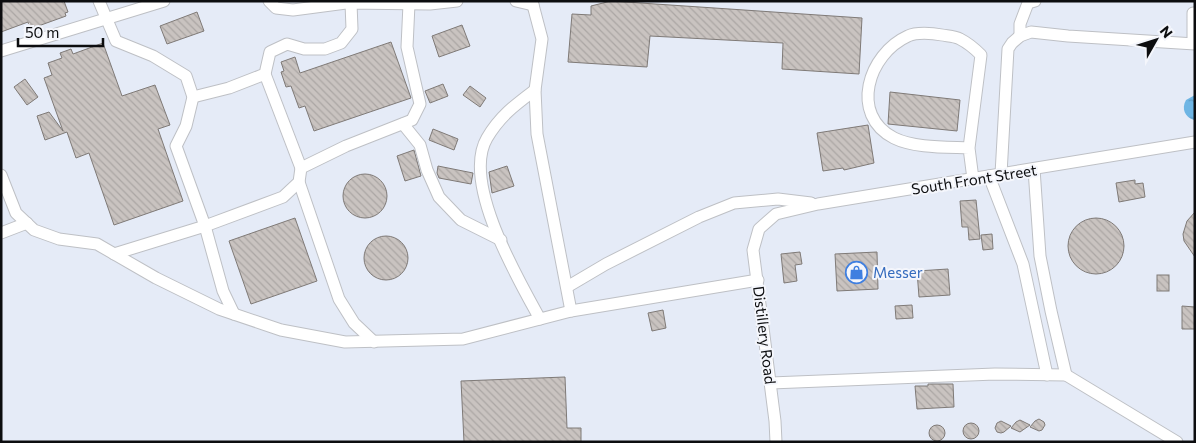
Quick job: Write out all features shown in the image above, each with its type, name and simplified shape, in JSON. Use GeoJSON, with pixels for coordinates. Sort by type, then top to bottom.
{"type":"FeatureCollection","features":[{"type":"Feature","properties":{"kind":"street"},"geometry":{"type":"LineString","coordinates":[[99,1],[116,41],[153,56],[186,76],[193,97],[186,126],[176,146],[205,226],[223,291],[234,314]]}},
{"type":"Feature","properties":{"kind":"street"},"geometry":{"type":"LineString","coordinates":[[1,51],[164,1]]}},
{"type":"Feature","properties":{"kind":"street"},"geometry":{"type":"LineString","coordinates":[[269,1],[276,8],[293,10],[352,4],[409,4],[458,1]]}},
{"type":"Feature","properties":{"kind":"street"},"geometry":{"type":"LineString","coordinates":[[516,1],[535,5],[542,39],[535,90],[538,134],[572,311]]}},
{"type":"Feature","properties":{"kind":"street"},"geometry":{"type":"LineString","coordinates":[[1020,36],[1020,24],[1028,3],[1035,1]]}},
{"type":"Feature","properties":{"kind":"street"},"geometry":{"type":"LineString","coordinates":[[352,4],[352,29],[341,43],[324,49],[304,49],[287,44],[270,52],[265,74],[301,168],[299,182],[339,299],[354,323],[374,342]]}},
{"type":"Feature","properties":{"kind":"street"},"geometry":{"type":"LineString","coordinates":[[301,168],[346,146],[412,120],[420,104],[407,47],[409,4]]}},
{"type":"Feature","properties":{"kind":"street"},"geometry":{"type":"LineString","coordinates":[[1047,375],[1023,264],[995,175],[1008,49],[1012,42],[1020,36],[1031,32],[1194,43],[1193,13],[1195,13]]}},
{"type":"Feature","properties":{"kind":"street"},"geometry":{"type":"LineString","coordinates":[[969,148],[917,144],[895,139],[878,127],[868,109],[867,85],[874,68],[890,47],[909,35],[935,34],[959,38],[982,55],[969,148],[973,179]]}},
{"type":"Feature","properties":{"kind":"street"},"geometry":{"type":"LineString","coordinates":[[193,97],[229,88],[265,74]]}},
{"type":"Feature","properties":{"kind":"street"},"geometry":{"type":"LineString","coordinates":[[535,90],[505,113],[486,140],[479,165],[483,189],[501,240],[513,269],[540,319]]}},
{"type":"Feature","properties":{"kind":"street"},"geometry":{"type":"LineString","coordinates":[[402,124],[420,146],[427,170],[439,197],[461,220],[501,240]]}},
{"type":"Feature","properties":{"kind":"street","name":"South Front Street"},"geometry":{"type":"LineString","coordinates":[[759,229],[776,214],[818,204],[1195,142]]}},
{"type":"Feature","properties":{"kind":"street"},"geometry":{"type":"LineString","coordinates":[[1034,169],[1040,256],[1066,375]]}},
{"type":"Feature","properties":{"kind":"street"},"geometry":{"type":"LineString","coordinates":[[1,175],[16,213],[34,230],[58,239],[97,244],[156,278],[219,309],[281,330],[345,342],[463,339],[572,311],[758,280]]}},
{"type":"Feature","properties":{"kind":"street"},"geometry":{"type":"LineString","coordinates":[[114,254],[205,226],[284,197],[299,182]]}},
{"type":"Feature","properties":{"kind":"street"},"geometry":{"type":"LineString","coordinates":[[567,287],[606,264],[699,217],[734,202],[778,199],[818,204]]}},
{"type":"Feature","properties":{"kind":"street"},"geometry":{"type":"LineString","coordinates":[[1,233],[27,223]]}},
{"type":"Feature","properties":{"kind":"street","name":"Distillery Road"},"geometry":{"type":"LineString","coordinates":[[759,229],[753,250],[771,383],[776,442]]}},
{"type":"Feature","properties":{"kind":"street"},"geometry":{"type":"LineString","coordinates":[[771,383],[995,374],[1066,375],[1177,442]]}},
{"type":"Feature","properties":{"kind":"shaded area"},"geometry":{"type":"Polygon","coordinates":[[[1,1],[1195,1],[1195,442],[1,442],[1,1]]]}},
{"type":"Feature","properties":{"kind":"water"},"geometry":{"type":"Polygon","coordinates":[[[1195,95],[1194,120],[1186,115],[1184,106],[1186,100],[1195,95]]]}},
{"type":"Feature","properties":{"kind":"building"},"geometry":{"type":"Polygon","coordinates":[[[1,1],[64,1],[68,12],[65,13],[66,16],[30,29],[28,22],[1,32],[1,1]]]}},
{"type":"Feature","properties":{"kind":"building"},"geometry":{"type":"Polygon","coordinates":[[[611,1],[862,18],[859,74],[782,69],[783,43],[650,36],[647,67],[568,62],[572,14],[591,15],[591,6],[611,1]]]}},
{"type":"Feature","properties":{"kind":"building"},"geometry":{"type":"Polygon","coordinates":[[[197,12],[204,31],[167,44],[160,26],[197,12]]]}},
{"type":"Feature","properties":{"kind":"building"},"geometry":{"type":"Polygon","coordinates":[[[462,25],[470,46],[439,57],[432,36],[462,25]]]}},
{"type":"Feature","properties":{"kind":"building"},"geometry":{"type":"Polygon","coordinates":[[[391,42],[411,98],[314,131],[305,106],[299,108],[291,86],[286,87],[281,72],[284,71],[281,62],[295,57],[300,73],[391,42]]]}},
{"type":"Feature","properties":{"kind":"building"},"geometry":{"type":"Polygon","coordinates":[[[103,43],[122,96],[155,85],[170,125],[158,129],[183,201],[114,225],[89,153],[76,158],[67,132],[45,140],[37,116],[49,112],[63,131],[44,78],[52,75],[48,63],[62,58],[60,53],[71,49],[73,54],[103,43]]]}},
{"type":"Feature","properties":{"kind":"building"},"geometry":{"type":"Polygon","coordinates":[[[25,79],[38,97],[27,105],[14,87],[25,79]]]}},
{"type":"Feature","properties":{"kind":"building"},"geometry":{"type":"Polygon","coordinates":[[[443,84],[448,96],[430,103],[425,91],[443,84]]]}},
{"type":"Feature","properties":{"kind":"building"},"geometry":{"type":"Polygon","coordinates":[[[470,86],[486,98],[480,107],[463,95],[470,86]]]}},
{"type":"Feature","properties":{"kind":"building"},"geometry":{"type":"Polygon","coordinates":[[[890,92],[960,100],[957,131],[888,124],[890,92]]]}},
{"type":"Feature","properties":{"kind":"building"},"geometry":{"type":"Polygon","coordinates":[[[868,125],[874,163],[844,170],[843,168],[823,171],[817,133],[868,125]]]}},
{"type":"Feature","properties":{"kind":"building"},"geometry":{"type":"Polygon","coordinates":[[[433,129],[458,139],[454,150],[429,140],[433,129]]]}},
{"type":"Feature","properties":{"kind":"building"},"geometry":{"type":"Polygon","coordinates":[[[414,150],[421,176],[405,181],[397,156],[414,150]]]}},
{"type":"Feature","properties":{"kind":"building"},"geometry":{"type":"Polygon","coordinates":[[[438,166],[473,173],[471,184],[439,178],[437,173],[438,166]]]}},
{"type":"Feature","properties":{"kind":"building"},"geometry":{"type":"Polygon","coordinates":[[[507,166],[514,186],[492,193],[489,172],[507,166]]]}},
{"type":"Feature","properties":{"kind":"building"},"geometry":{"type":"Polygon","coordinates":[[[361,174],[369,174],[381,180],[387,196],[381,212],[369,218],[361,218],[349,212],[343,200],[343,192],[349,180],[361,174]]]}},
{"type":"Feature","properties":{"kind":"building"},"geometry":{"type":"Polygon","coordinates":[[[1135,180],[1135,184],[1143,183],[1145,197],[1119,202],[1116,183],[1135,180]]]}},
{"type":"Feature","properties":{"kind":"building"},"geometry":{"type":"Polygon","coordinates":[[[976,200],[980,239],[969,240],[968,227],[962,227],[960,201],[976,200]]]}},
{"type":"Feature","properties":{"kind":"building"},"geometry":{"type":"Polygon","coordinates":[[[1195,212],[1195,257],[1184,241],[1183,234],[1187,221],[1195,212]]]}},
{"type":"Feature","properties":{"kind":"building"},"geometry":{"type":"Polygon","coordinates":[[[295,218],[317,281],[251,304],[229,241],[295,218]]]}},
{"type":"Feature","properties":{"kind":"building"},"geometry":{"type":"Polygon","coordinates":[[[1096,218],[1107,220],[1116,226],[1122,235],[1124,246],[1122,257],[1116,266],[1107,272],[1096,274],[1085,272],[1076,266],[1070,257],[1068,246],[1070,235],[1076,226],[1085,220],[1096,218]]]}},
{"type":"Feature","properties":{"kind":"building"},"geometry":{"type":"Polygon","coordinates":[[[992,234],[993,249],[983,250],[981,235],[992,234]]]}},
{"type":"Feature","properties":{"kind":"building"},"geometry":{"type":"Polygon","coordinates":[[[382,236],[390,236],[402,242],[408,258],[402,274],[390,280],[382,280],[370,274],[364,262],[364,254],[370,242],[382,236]]]}},
{"type":"Feature","properties":{"kind":"building"},"geometry":{"type":"Polygon","coordinates":[[[800,252],[802,264],[795,265],[797,281],[784,283],[781,254],[800,252]]]}},
{"type":"Feature","properties":{"kind":"building"},"geometry":{"type":"Polygon","coordinates":[[[877,252],[878,289],[837,291],[835,254],[877,252]]]}},
{"type":"Feature","properties":{"kind":"building"},"geometry":{"type":"Polygon","coordinates":[[[948,269],[950,295],[919,297],[917,271],[948,269]]]}},
{"type":"Feature","properties":{"kind":"building"},"geometry":{"type":"Polygon","coordinates":[[[1157,275],[1169,275],[1169,291],[1157,291],[1157,275]]]}},
{"type":"Feature","properties":{"kind":"building"},"geometry":{"type":"Polygon","coordinates":[[[912,305],[913,318],[896,319],[895,306],[912,305]]]}},
{"type":"Feature","properties":{"kind":"building"},"geometry":{"type":"Polygon","coordinates":[[[1182,306],[1195,307],[1195,329],[1182,329],[1182,306]]]}},
{"type":"Feature","properties":{"kind":"building"},"geometry":{"type":"Polygon","coordinates":[[[663,310],[666,328],[652,331],[648,313],[663,310]]]}},
{"type":"Feature","properties":{"kind":"building"},"geometry":{"type":"Polygon","coordinates":[[[565,377],[567,428],[581,428],[581,442],[464,442],[461,381],[565,377]]]}},
{"type":"Feature","properties":{"kind":"building"},"geometry":{"type":"Polygon","coordinates":[[[928,384],[953,384],[954,407],[917,409],[915,386],[928,386],[928,384]]]}},
{"type":"Feature","properties":{"kind":"building"},"geometry":{"type":"Polygon","coordinates":[[[1039,419],[1045,425],[1042,430],[1039,431],[1030,427],[1035,421],[1039,419]]]}},
{"type":"Feature","properties":{"kind":"building"},"geometry":{"type":"Polygon","coordinates":[[[1020,420],[1030,425],[1020,432],[1011,428],[1016,422],[1020,420]]]}},
{"type":"Feature","properties":{"kind":"building"},"geometry":{"type":"Polygon","coordinates":[[[1001,421],[1011,426],[1001,433],[997,432],[995,428],[997,423],[1001,421]]]}},
{"type":"Feature","properties":{"kind":"building"},"geometry":{"type":"Polygon","coordinates":[[[971,423],[977,425],[979,431],[977,437],[971,439],[965,437],[963,431],[965,425],[971,423]]]}},
{"type":"Feature","properties":{"kind":"building"},"geometry":{"type":"Polygon","coordinates":[[[937,425],[943,427],[945,433],[943,439],[937,441],[931,439],[929,433],[931,427],[937,425]]]}},
{"type":"Feature","properties":{"kind":"place","name":"Messer"},"geometry":{"type":"Point","coordinates":[857,272]}}]}
